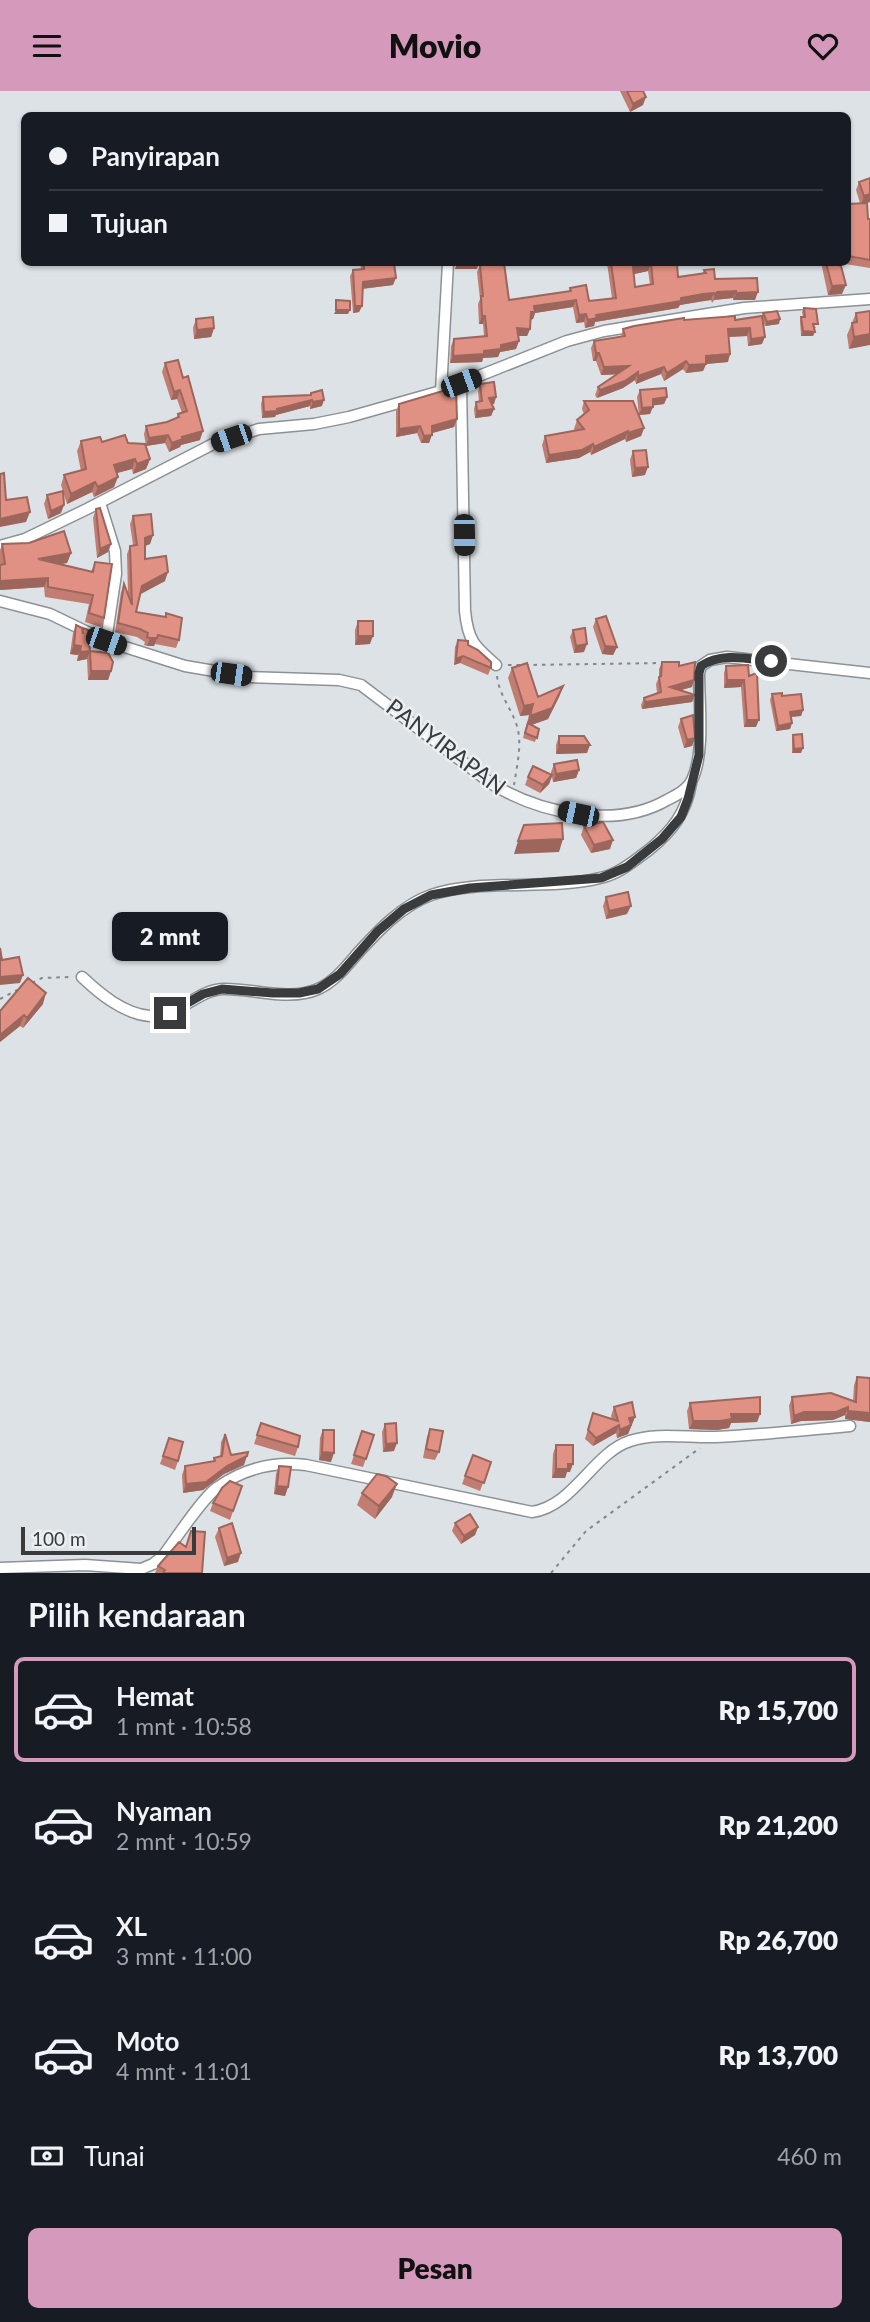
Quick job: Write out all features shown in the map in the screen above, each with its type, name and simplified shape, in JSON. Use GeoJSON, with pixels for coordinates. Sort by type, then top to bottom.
{"type":"FeatureCollection","features":[{"type":"Feature","properties":{"kind":"street"},"geometry":{"type":"LineString","coordinates":[[441,391],[447,266]]}},
{"type":"Feature","properties":{"kind":"street"},"geometry":{"type":"LineString","coordinates":[[0,546],[26,539],[215,443],[247,432],[337,419],[441,391],[567,341],[604,331],[744,308],[870,299]]}},
{"type":"Feature","properties":{"kind":"street"},"geometry":{"type":"LineString","coordinates":[[461,383],[467,632],[473,644],[496,665]]}},
{"type":"Feature","properties":{"kind":"street"},"geometry":{"type":"LineString","coordinates":[[100,503],[115,551],[116,574],[106,641]]}},
{"type":"Feature","properties":{"kind":"street","name":"PANYIRAPAN"},"geometry":{"type":"LineString","coordinates":[[0,601],[50,614],[106,641],[212,672],[274,679],[339,680],[361,685],[492,784],[512,796],[535,804],[578,814],[627,813],[661,804],[685,790],[691,783]]}},
{"type":"Feature","properties":{"kind":"street"},"geometry":{"type":"LineString","coordinates":[[82,977],[101,995],[138,1014],[152,1017],[170,1013],[203,994],[222,989],[299,993],[318,989],[340,974],[378,931],[396,916],[431,895],[470,888],[601,878],[627,867],[662,839],[681,817],[699,755],[699,673],[704,663],[727,657],[870,673]]}},
{"type":"Feature","properties":{"kind":"street"},"geometry":{"type":"LineString","coordinates":[[0,1568],[85,1565],[141,1569],[163,1556],[216,1488],[264,1465],[283,1462],[306,1465],[531,1512],[541,1511],[565,1495],[618,1446],[642,1437],[715,1437],[850,1426]]}},
{"type":"Feature","properties":{"kind":"path"},"geometry":{"type":"LineString","coordinates":[[512,796],[519,739],[517,725],[498,683],[496,665],[664,663]]}},
{"type":"Feature","properties":{"kind":"path"},"geometry":{"type":"LineString","coordinates":[[32,983],[43,978],[82,977]]}},
{"type":"Feature","properties":{"kind":"path"},"geometry":{"type":"LineString","coordinates":[[0,999],[21,988]]}},
{"type":"Feature","properties":{"kind":"path"},"geometry":{"type":"LineString","coordinates":[[551,1573],[586,1531],[715,1437]]}},
{"type":"Feature","properties":{"kind":"building"},"geometry":{"type":"Polygon","coordinates":[[[627,91],[643,91],[646,97],[633,104],[627,91]]]}},
{"type":"Feature","properties":{"kind":"building"},"geometry":{"type":"Polygon","coordinates":[[[870,178],[870,194],[864,196],[859,182],[870,178]]]}},
{"type":"Feature","properties":{"kind":"building"},"geometry":{"type":"Polygon","coordinates":[[[867,203],[870,219],[870,260],[851,257],[851,204],[867,203]]]}},
{"type":"Feature","properties":{"kind":"building"},"geometry":{"type":"Polygon","coordinates":[[[364,266],[394,266],[396,278],[363,282],[362,306],[355,306],[353,270],[364,269],[364,266]]]}},
{"type":"Feature","properties":{"kind":"building"},"geometry":{"type":"Polygon","coordinates":[[[480,266],[504,266],[509,300],[571,291],[570,288],[586,285],[589,301],[616,298],[611,266],[638,266],[633,267],[635,287],[653,284],[651,266],[677,266],[678,277],[706,273],[704,270],[714,269],[715,279],[757,278],[758,292],[703,294],[681,298],[681,301],[596,315],[597,318],[588,320],[586,314],[579,315],[576,300],[534,306],[530,329],[517,328],[519,341],[501,345],[501,349],[484,351],[484,354],[453,356],[454,339],[487,336],[485,316],[482,316],[480,266]]]}},
{"type":"Feature","properties":{"kind":"building"},"geometry":{"type":"Polygon","coordinates":[[[827,266],[841,266],[846,285],[832,286],[827,266]]]}},
{"type":"Feature","properties":{"kind":"building"},"geometry":{"type":"Polygon","coordinates":[[[336,300],[350,301],[350,310],[336,310],[336,300]]]}},
{"type":"Feature","properties":{"kind":"building"},"geometry":{"type":"Polygon","coordinates":[[[804,308],[816,309],[818,324],[813,324],[815,332],[803,331],[801,317],[805,317],[804,308]]]}},
{"type":"Feature","properties":{"kind":"building"},"geometry":{"type":"Polygon","coordinates":[[[777,311],[780,319],[767,322],[763,313],[777,311]]]}},
{"type":"Feature","properties":{"kind":"building"},"geometry":{"type":"Polygon","coordinates":[[[870,311],[870,334],[854,337],[852,323],[857,322],[856,313],[870,311]]]}},
{"type":"Feature","properties":{"kind":"building"},"geometry":{"type":"Polygon","coordinates":[[[735,316],[735,320],[762,316],[765,337],[751,339],[750,328],[728,329],[730,354],[706,356],[706,364],[689,365],[686,361],[667,373],[664,367],[638,376],[638,372],[625,381],[600,390],[598,387],[629,366],[604,367],[599,353],[596,353],[594,341],[625,336],[623,329],[634,326],[684,318],[735,316]]]}},
{"type":"Feature","properties":{"kind":"building"},"geometry":{"type":"Polygon","coordinates":[[[213,317],[214,328],[197,330],[196,319],[213,317]]]}},
{"type":"Feature","properties":{"kind":"building"},"geometry":{"type":"Polygon","coordinates":[[[178,360],[183,378],[188,376],[203,431],[172,443],[168,435],[149,438],[146,426],[167,422],[187,411],[180,390],[174,392],[165,363],[178,360]]]}},
{"type":"Feature","properties":{"kind":"building"},"geometry":{"type":"Polygon","coordinates":[[[494,382],[496,397],[489,398],[494,409],[477,411],[476,402],[482,401],[480,384],[494,382]]]}},
{"type":"Feature","properties":{"kind":"building"},"geometry":{"type":"Polygon","coordinates":[[[456,387],[457,419],[432,426],[432,435],[424,436],[420,426],[399,429],[399,404],[456,387]]]}},
{"type":"Feature","properties":{"kind":"building"},"geometry":{"type":"Polygon","coordinates":[[[666,388],[667,397],[653,399],[653,407],[642,408],[640,390],[666,388]]]}},
{"type":"Feature","properties":{"kind":"building"},"geometry":{"type":"Polygon","coordinates":[[[322,390],[324,400],[312,400],[277,409],[278,411],[264,412],[263,397],[311,395],[322,390]]]}},
{"type":"Feature","properties":{"kind":"building"},"geometry":{"type":"Polygon","coordinates":[[[584,401],[633,401],[644,428],[628,431],[594,447],[593,444],[582,450],[549,455],[545,436],[584,429],[577,420],[589,410],[584,401]]]}},
{"type":"Feature","properties":{"kind":"building"},"geometry":{"type":"Polygon","coordinates":[[[125,435],[128,443],[145,444],[150,459],[137,464],[135,459],[114,465],[118,477],[98,487],[95,482],[71,494],[64,475],[86,469],[81,441],[100,437],[102,442],[125,435]]]}},
{"type":"Feature","properties":{"kind":"building"},"geometry":{"type":"Polygon","coordinates":[[[646,450],[648,467],[635,468],[633,451],[646,450]]]}},
{"type":"Feature","properties":{"kind":"building"},"geometry":{"type":"Polygon","coordinates":[[[4,473],[6,500],[27,497],[30,512],[0,519],[0,474],[4,473]]]}},
{"type":"Feature","properties":{"kind":"building"},"geometry":{"type":"Polygon","coordinates":[[[63,491],[64,505],[51,511],[47,495],[63,491]]]}},
{"type":"Feature","properties":{"kind":"building"},"geometry":{"type":"Polygon","coordinates":[[[100,508],[111,544],[100,549],[96,509],[100,508]]]}},
{"type":"Feature","properties":{"kind":"building"},"geometry":{"type":"Polygon","coordinates":[[[151,514],[153,535],[145,538],[145,559],[166,556],[168,572],[142,586],[136,612],[166,617],[166,613],[182,618],[179,640],[158,635],[157,638],[150,638],[147,637],[148,633],[140,629],[118,623],[124,584],[132,605],[130,546],[137,545],[133,516],[151,514]]]}},
{"type":"Feature","properties":{"kind":"building"},"geometry":{"type":"Polygon","coordinates":[[[64,531],[71,553],[38,559],[93,572],[95,562],[112,564],[104,618],[89,613],[93,595],[48,587],[48,578],[0,581],[0,565],[5,564],[2,544],[29,543],[64,531]]]}},
{"type":"Feature","properties":{"kind":"building"},"geometry":{"type":"Polygon","coordinates":[[[606,616],[617,647],[605,646],[596,619],[606,616]]]}},
{"type":"Feature","properties":{"kind":"building"},"geometry":{"type":"Polygon","coordinates":[[[358,621],[373,621],[373,636],[358,636],[358,621]]]}},
{"type":"Feature","properties":{"kind":"building"},"geometry":{"type":"Polygon","coordinates":[[[76,625],[82,628],[83,634],[83,628],[88,630],[90,651],[80,652],[81,646],[74,645],[76,625]]]}},
{"type":"Feature","properties":{"kind":"building"},"geometry":{"type":"Polygon","coordinates":[[[585,628],[587,644],[576,646],[573,630],[585,628]]]}},
{"type":"Feature","properties":{"kind":"building"},"geometry":{"type":"Polygon","coordinates":[[[458,640],[468,641],[468,645],[491,662],[491,668],[463,656],[456,659],[458,640]]]}},
{"type":"Feature","properties":{"kind":"building"},"geometry":{"type":"Polygon","coordinates":[[[90,651],[108,653],[113,662],[111,671],[91,671],[90,651]]]}},
{"type":"Feature","properties":{"kind":"building"},"geometry":{"type":"Polygon","coordinates":[[[662,662],[679,662],[679,666],[695,662],[694,680],[670,687],[695,695],[645,702],[644,698],[661,692],[659,677],[662,662]]]}},
{"type":"Feature","properties":{"kind":"building"},"geometry":{"type":"Polygon","coordinates":[[[527,663],[538,697],[563,686],[552,708],[530,716],[533,704],[524,706],[512,668],[527,663]]]}},
{"type":"Feature","properties":{"kind":"building"},"geometry":{"type":"Polygon","coordinates":[[[748,665],[749,676],[757,673],[759,720],[747,720],[744,680],[727,680],[726,666],[748,665]]]}},
{"type":"Feature","properties":{"kind":"building"},"geometry":{"type":"Polygon","coordinates":[[[782,693],[782,696],[801,694],[803,710],[790,712],[792,723],[778,726],[772,694],[782,693]]]}},
{"type":"Feature","properties":{"kind":"building"},"geometry":{"type":"Polygon","coordinates":[[[693,715],[695,738],[687,740],[681,719],[693,715]]]}},
{"type":"Feature","properties":{"kind":"building"},"geometry":{"type":"Polygon","coordinates":[[[528,723],[539,729],[537,738],[525,733],[528,723]]]}},
{"type":"Feature","properties":{"kind":"building"},"geometry":{"type":"Polygon","coordinates":[[[802,734],[803,748],[794,749],[793,735],[802,734]]]}},
{"type":"Feature","properties":{"kind":"building"},"geometry":{"type":"Polygon","coordinates":[[[559,736],[584,736],[590,745],[559,745],[559,736]]]}},
{"type":"Feature","properties":{"kind":"building"},"geometry":{"type":"Polygon","coordinates":[[[577,760],[579,770],[556,774],[554,764],[577,760]]]}},
{"type":"Feature","properties":{"kind":"building"},"geometry":{"type":"Polygon","coordinates":[[[533,766],[552,775],[543,785],[528,777],[533,766]]]}},
{"type":"Feature","properties":{"kind":"building"},"geometry":{"type":"Polygon","coordinates":[[[603,822],[613,840],[594,845],[584,826],[603,822]]]}},
{"type":"Feature","properties":{"kind":"building"},"geometry":{"type":"Polygon","coordinates":[[[562,823],[563,839],[518,841],[524,825],[562,823]]]}},
{"type":"Feature","properties":{"kind":"building"},"geometry":{"type":"Polygon","coordinates":[[[628,892],[631,906],[609,911],[606,897],[628,892]]]}},
{"type":"Feature","properties":{"kind":"building"},"geometry":{"type":"Polygon","coordinates":[[[0,948],[2,960],[19,957],[23,975],[0,977],[0,948]]]}},
{"type":"Feature","properties":{"kind":"building"},"geometry":{"type":"Polygon","coordinates":[[[28,978],[46,993],[27,1018],[24,1015],[0,1035],[0,1011],[28,978]]]}},
{"type":"Feature","properties":{"kind":"building"},"geometry":{"type":"Polygon","coordinates":[[[857,1377],[870,1378],[870,1413],[848,1411],[848,1407],[836,1412],[804,1412],[794,1416],[792,1397],[831,1393],[856,1402],[857,1377]]]}},
{"type":"Feature","properties":{"kind":"building"},"geometry":{"type":"Polygon","coordinates":[[[760,1397],[760,1414],[731,1414],[732,1419],[693,1421],[690,1403],[760,1397]]]}},
{"type":"Feature","properties":{"kind":"building"},"geometry":{"type":"Polygon","coordinates":[[[632,1402],[635,1417],[629,1418],[631,1425],[620,1430],[619,1425],[596,1438],[588,1430],[593,1413],[618,1421],[614,1407],[632,1402]]]}},
{"type":"Feature","properties":{"kind":"building"},"geometry":{"type":"Polygon","coordinates":[[[261,1423],[300,1436],[298,1447],[257,1435],[261,1423]]]}},
{"type":"Feature","properties":{"kind":"building"},"geometry":{"type":"Polygon","coordinates":[[[396,1423],[397,1443],[386,1444],[385,1424],[396,1423]]]}},
{"type":"Feature","properties":{"kind":"building"},"geometry":{"type":"Polygon","coordinates":[[[430,1429],[443,1431],[439,1452],[426,1449],[430,1429]]]}},
{"type":"Feature","properties":{"kind":"building"},"geometry":{"type":"Polygon","coordinates":[[[323,1430],[334,1430],[334,1453],[322,1452],[323,1430]]]}},
{"type":"Feature","properties":{"kind":"building"},"geometry":{"type":"Polygon","coordinates":[[[362,1431],[374,1435],[366,1459],[354,1455],[362,1431]]]}},
{"type":"Feature","properties":{"kind":"building"},"geometry":{"type":"Polygon","coordinates":[[[225,1434],[231,1455],[248,1452],[247,1456],[227,1466],[206,1482],[186,1484],[185,1466],[215,1461],[214,1458],[222,1456],[225,1434]]]}},
{"type":"Feature","properties":{"kind":"building"},"geometry":{"type":"Polygon","coordinates":[[[169,1438],[183,1442],[178,1461],[163,1456],[169,1438]]]}},
{"type":"Feature","properties":{"kind":"building"},"geometry":{"type":"Polygon","coordinates":[[[556,1445],[573,1445],[573,1464],[568,1464],[568,1469],[556,1469],[556,1445]]]}},
{"type":"Feature","properties":{"kind":"building"},"geometry":{"type":"Polygon","coordinates":[[[473,1455],[491,1462],[484,1483],[465,1476],[473,1455]]]}},
{"type":"Feature","properties":{"kind":"building"},"geometry":{"type":"Polygon","coordinates":[[[279,1466],[291,1467],[288,1487],[277,1486],[279,1466]]]}},
{"type":"Feature","properties":{"kind":"building"},"geometry":{"type":"Polygon","coordinates":[[[377,1474],[386,1476],[397,1484],[379,1506],[362,1493],[377,1474]]]}},
{"type":"Feature","properties":{"kind":"building"},"geometry":{"type":"Polygon","coordinates":[[[230,1481],[242,1486],[233,1511],[213,1503],[230,1481]]]}},
{"type":"Feature","properties":{"kind":"building"},"geometry":{"type":"Polygon","coordinates":[[[470,1514],[478,1527],[464,1536],[455,1523],[470,1514]]]}},
{"type":"Feature","properties":{"kind":"building"},"geometry":{"type":"Polygon","coordinates":[[[232,1523],[241,1553],[227,1558],[219,1528],[232,1523]]]}},
{"type":"Feature","properties":{"kind":"building"},"geometry":{"type":"Polygon","coordinates":[[[191,1531],[205,1532],[202,1573],[163,1573],[165,1570],[158,1566],[179,1542],[186,1547],[191,1531]]]}},
{"type":"Feature","properties":{"kind":"route"},"geometry":{"type":"LineString","coordinates":[[170,1013],[203,994],[222,989],[299,993],[318,989],[340,974],[378,931],[404,909],[431,895],[470,888],[601,878],[627,867],[662,839],[681,817],[688,799],[699,755],[701,666],[710,660],[727,657],[771,661]]}}]}
